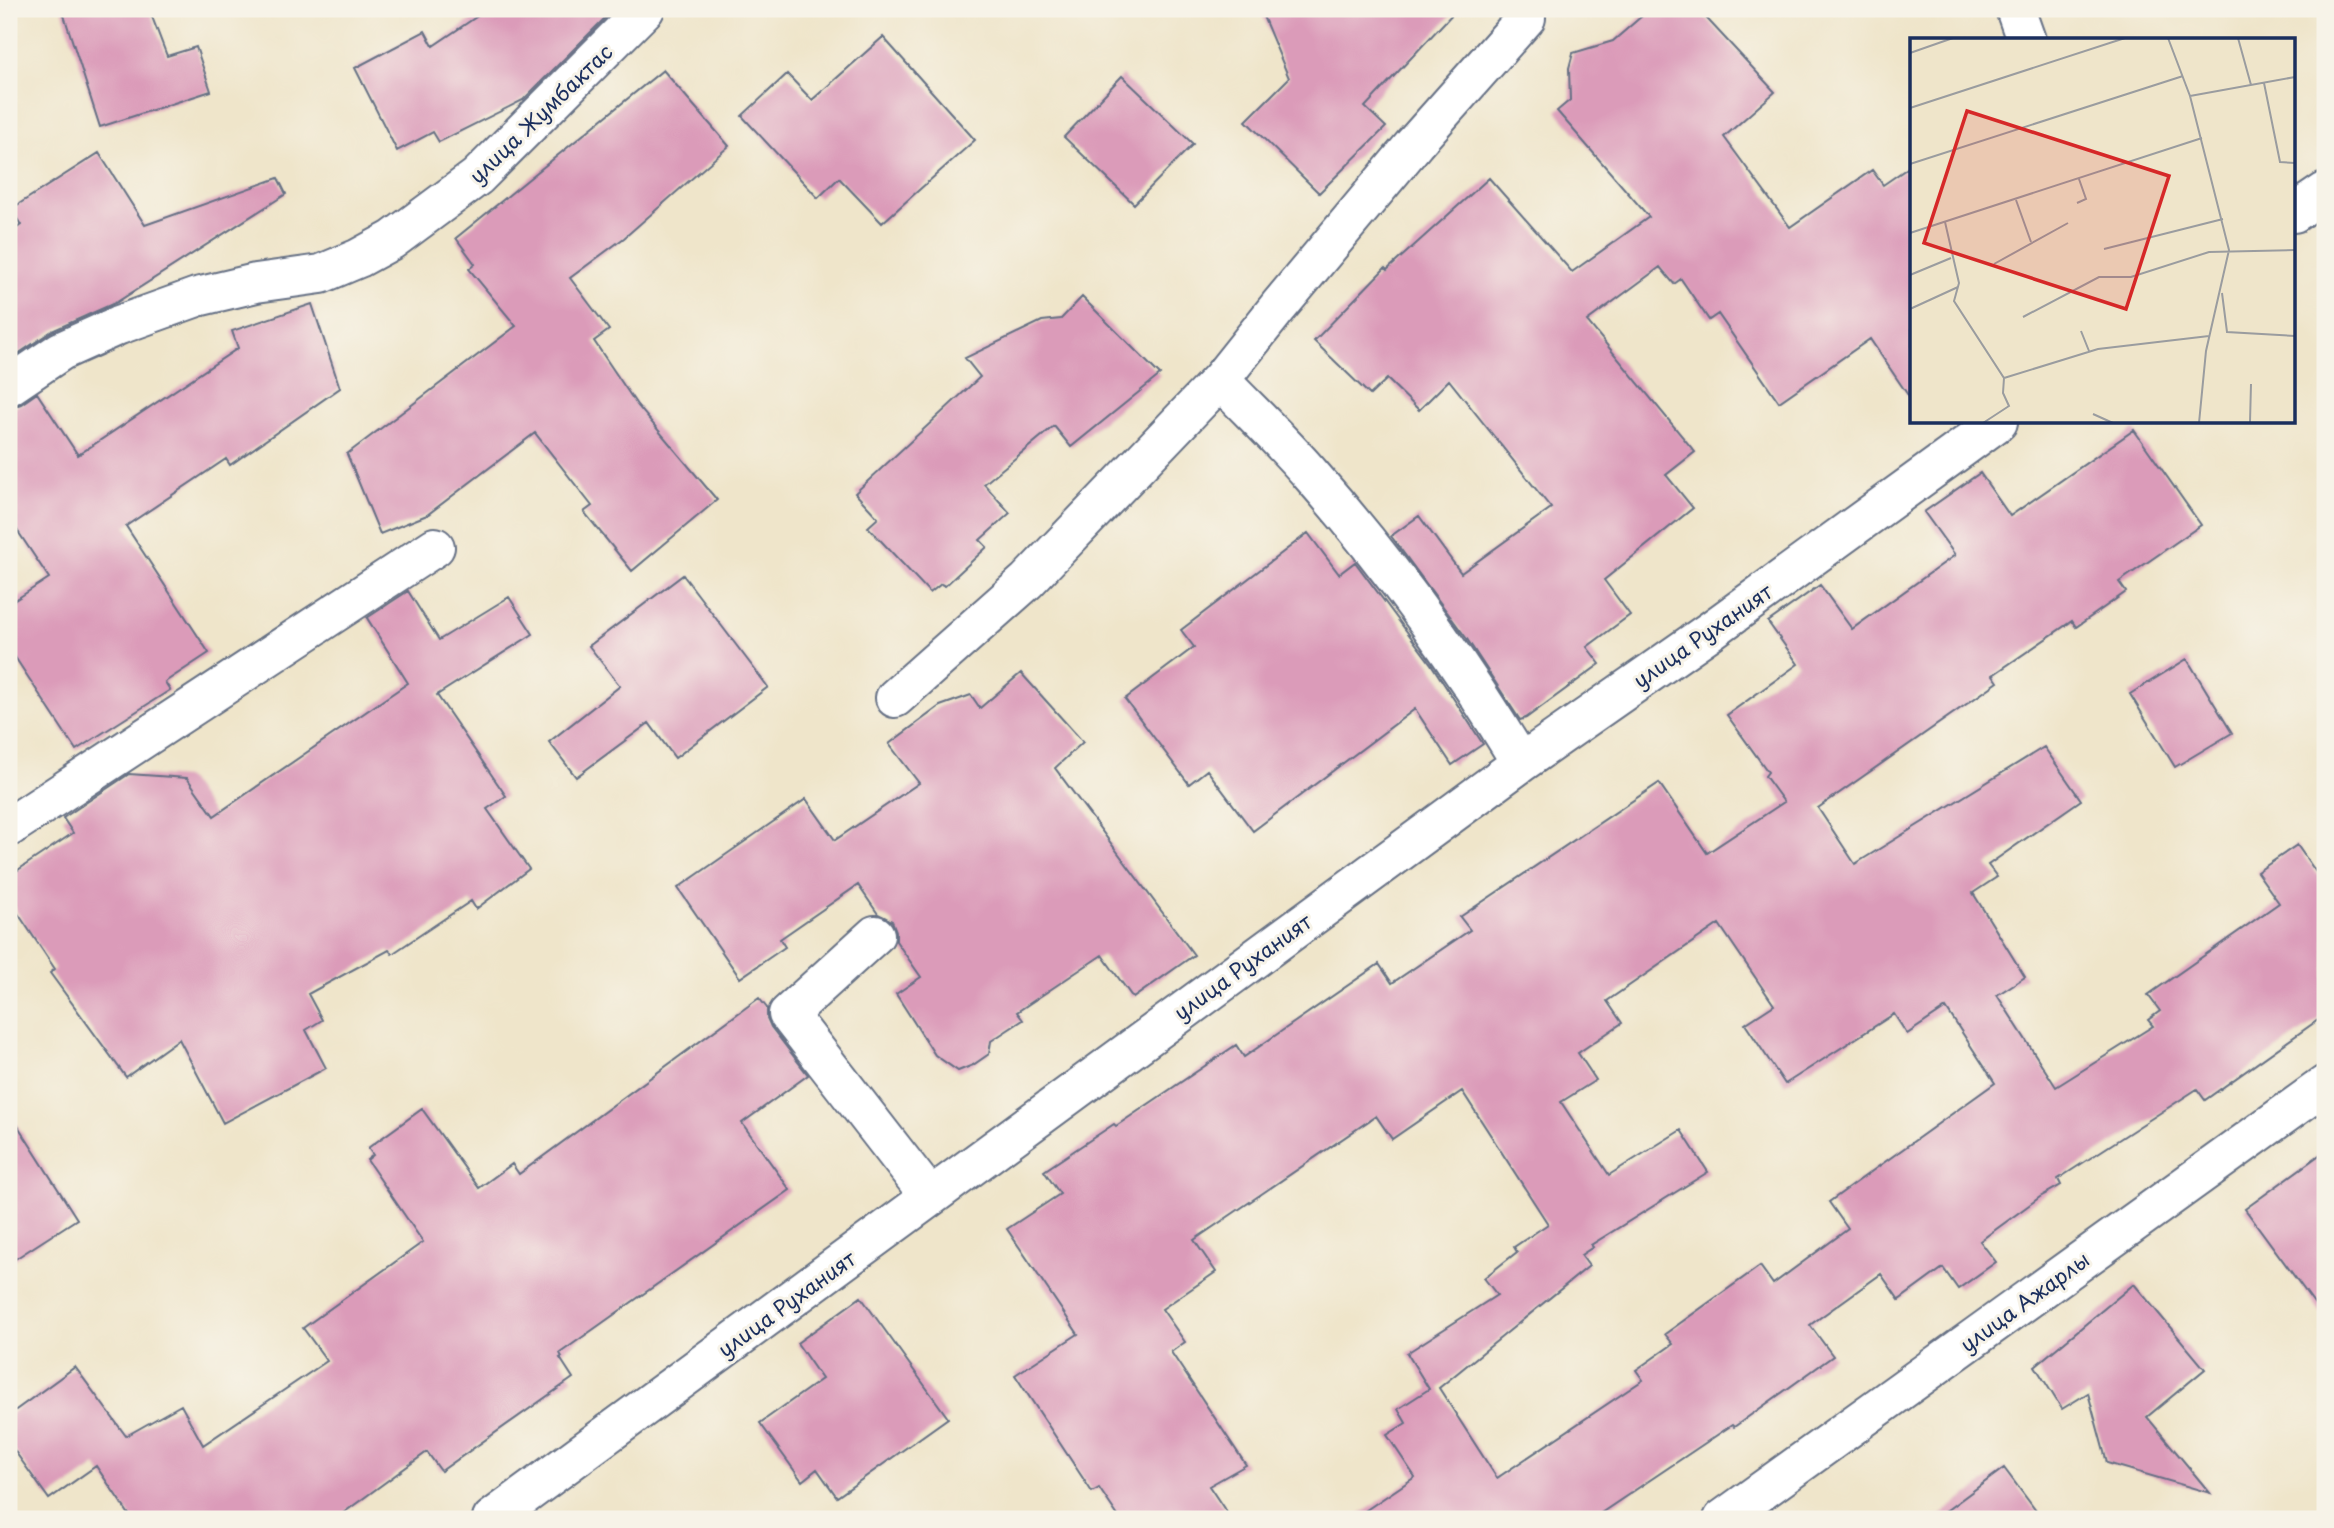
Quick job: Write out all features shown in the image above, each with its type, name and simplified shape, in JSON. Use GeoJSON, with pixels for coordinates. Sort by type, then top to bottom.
{"type":"FeatureCollection","features":[{"type":"Feature","properties":{"kind":"street","name":"улица Жумбактас"},"geometry":{"type":"LineString","coordinates":[[9,386],[61,351],[119,325],[197,297],[256,282],[321,274],[392,240],[477,177],[645,9]]}},
{"type":"Feature","properties":{"kind":"street"},"geometry":{"type":"LineString","coordinates":[[2015,9],[2025,38]]}},
{"type":"Feature","properties":{"kind":"street"},"geometry":{"type":"LineString","coordinates":[[895,698],[1027,581],[1220,380],[1415,143],[1526,18]]}},
{"type":"Feature","properties":{"kind":"street"},"geometry":{"type":"LineString","coordinates":[[2296,212],[2325,192]]}},
{"type":"Feature","properties":{"kind":"street"},"geometry":{"type":"LineString","coordinates":[[1220,380],[1313,477],[1412,599],[1487,707],[1521,763]]}},
{"type":"Feature","properties":{"kind":"street","name":"улица Руханият"},"geometry":{"type":"LineString","coordinates":[[492,1519],[1521,763],[1713,629],[1995,424]]}},
{"type":"Feature","properties":{"kind":"street"},"geometry":{"type":"LineString","coordinates":[[9,827],[435,547]]}},
{"type":"Feature","properties":{"kind":"street"},"geometry":{"type":"LineString","coordinates":[[875,935],[788,1014],[930,1196]]}},
{"type":"Feature","properties":{"kind":"street","name":"улица Ажарлы"},"geometry":{"type":"LineString","coordinates":[[1723,1519],[2325,1085]]}},
{"type":"Feature","properties":{"kind":"building"},"geometry":{"type":"Polygon","coordinates":[[[62,9],[149,9],[167,56],[196,47],[211,91],[100,127],[62,9]]]}},
{"type":"Feature","properties":{"kind":"building"},"geometry":{"type":"Polygon","coordinates":[[[488,9],[609,9],[611,12],[523,100],[439,142],[433,132],[397,151],[355,68],[425,31],[433,46],[488,9]]]}},
{"type":"Feature","properties":{"kind":"building"},"geometry":{"type":"Polygon","coordinates":[[[1260,9],[1457,9],[1365,107],[1386,127],[1319,193],[1246,121],[1289,78],[1260,9]]]}},
{"type":"Feature","properties":{"kind":"building"},"geometry":{"type":"Polygon","coordinates":[[[1650,9],[1698,9],[1775,92],[1724,137],[1790,227],[1872,170],[1883,185],[1910,166],[1910,398],[1870,339],[1779,402],[1718,314],[1709,320],[1681,279],[1674,284],[1660,267],[1587,321],[1695,452],[1666,475],[1693,508],[1604,580],[1630,615],[1587,647],[1600,664],[1520,720],[1467,639],[1391,536],[1419,516],[1461,573],[1551,508],[1449,380],[1419,410],[1387,379],[1370,395],[1314,341],[1385,268],[1387,270],[1489,178],[1572,272],[1649,217],[1557,111],[1570,100],[1569,68],[1573,53],[1613,41],[1650,9]]]}},
{"type":"Feature","properties":{"kind":"building"},"geometry":{"type":"Polygon","coordinates":[[[883,37],[975,140],[882,223],[839,178],[818,198],[742,116],[787,74],[812,100],[883,37]]]}},
{"type":"Feature","properties":{"kind":"building"},"geometry":{"type":"Polygon","coordinates":[[[663,70],[729,146],[624,238],[570,278],[609,330],[594,341],[637,405],[717,500],[632,571],[584,512],[592,506],[535,433],[427,515],[380,534],[347,454],[516,326],[469,269],[475,264],[456,238],[663,70]]]}},
{"type":"Feature","properties":{"kind":"building"},"geometry":{"type":"Polygon","coordinates":[[[1122,76],[1193,144],[1134,204],[1064,137],[1122,76]]]}},
{"type":"Feature","properties":{"kind":"building"},"geometry":{"type":"Polygon","coordinates":[[[99,153],[145,225],[278,178],[286,194],[117,302],[52,331],[9,360],[9,234],[21,225],[11,209],[99,153]]]}},
{"type":"Feature","properties":{"kind":"building"},"geometry":{"type":"Polygon","coordinates":[[[1082,297],[1160,375],[1071,447],[1054,426],[984,484],[1010,513],[980,540],[987,547],[945,586],[941,584],[930,593],[868,527],[878,518],[855,493],[980,377],[965,358],[1042,321],[1061,319],[1082,297]]]}},
{"type":"Feature","properties":{"kind":"building"},"geometry":{"type":"Polygon","coordinates":[[[312,304],[340,388],[230,465],[226,459],[126,526],[209,653],[165,682],[170,690],[76,750],[9,648],[9,604],[49,578],[9,518],[9,408],[21,404],[37,393],[78,455],[238,348],[232,331],[312,304]]]}},
{"type":"Feature","properties":{"kind":"building"},"geometry":{"type":"Polygon","coordinates":[[[2134,430],[2201,525],[2119,582],[2126,592],[2076,627],[2072,621],[1993,675],[1998,682],[1818,808],[1855,864],[2044,747],[2081,800],[1988,865],[1997,877],[1973,893],[2025,977],[1997,995],[2056,1087],[2153,1026],[2148,1020],[2160,1011],[2148,995],[2279,903],[2257,872],[2297,845],[2318,875],[2325,871],[2325,1015],[2205,1100],[2197,1089],[2058,1179],[2061,1185],[1980,1241],[1996,1262],[1958,1289],[1943,1268],[1899,1300],[1881,1274],[1810,1325],[1833,1356],[1734,1427],[1732,1425],[1592,1519],[1353,1519],[1415,1477],[1387,1435],[1406,1423],[1398,1409],[1429,1389],[1407,1353],[1497,1295],[1484,1278],[1517,1252],[1514,1247],[1548,1224],[1462,1091],[1392,1139],[1376,1116],[1194,1240],[1216,1272],[1162,1309],[1185,1342],[1171,1352],[1246,1465],[1209,1486],[1231,1519],[1120,1519],[1099,1488],[1092,1492],[1015,1375],[1078,1334],[1007,1229],[1060,1194],[1044,1171],[1236,1045],[1244,1057],[1379,964],[1392,983],[1470,930],[1460,917],[1659,783],[1707,853],[1784,802],[1765,776],[1768,772],[1727,715],[1798,664],[1768,622],[1820,585],[1852,629],[1955,555],[1924,512],[1980,473],[2010,516],[2134,430]],[[1719,924],[1607,1001],[1622,1023],[1578,1053],[1596,1080],[1561,1102],[1609,1175],[1681,1130],[1708,1172],[1591,1245],[1593,1247],[1581,1255],[1589,1266],[1439,1388],[1497,1478],[1643,1380],[1636,1370],[1673,1344],[1665,1334],[1760,1266],[1773,1284],[1848,1229],[1829,1202],[1995,1083],[1946,1008],[1907,1034],[1894,1014],[1785,1084],[1745,1024],[1774,1005],[1719,924]]]}},
{"type":"Feature","properties":{"kind":"building"},"geometry":{"type":"Polygon","coordinates":[[[1308,533],[1339,574],[1355,562],[1431,664],[1483,744],[1452,765],[1415,709],[1253,831],[1207,770],[1189,784],[1125,699],[1194,647],[1181,630],[1308,533]]]}},
{"type":"Feature","properties":{"kind":"building"},"geometry":{"type":"Polygon","coordinates":[[[683,575],[768,687],[675,758],[649,723],[576,777],[549,742],[620,686],[589,646],[683,575]]]}},
{"type":"Feature","properties":{"kind":"building"},"geometry":{"type":"Polygon","coordinates":[[[408,591],[439,640],[509,597],[533,634],[437,695],[506,796],[487,809],[529,869],[476,909],[471,901],[392,954],[389,950],[308,994],[322,1020],[306,1030],[326,1068],[223,1123],[179,1039],[126,1077],[50,973],[55,969],[9,900],[9,876],[73,833],[63,818],[129,774],[187,778],[214,816],[408,683],[367,618],[408,591]]]}},
{"type":"Feature","properties":{"kind":"building"},"geometry":{"type":"Polygon","coordinates":[[[2187,659],[2232,733],[2175,767],[2130,694],[2187,659]]]}},
{"type":"Feature","properties":{"kind":"building"},"geometry":{"type":"Polygon","coordinates":[[[1021,673],[1083,742],[1055,768],[1194,955],[1133,998],[1102,955],[1017,1012],[1023,1020],[991,1041],[989,1054],[958,1071],[935,1055],[896,994],[921,977],[896,941],[892,921],[878,914],[858,885],[780,939],[785,947],[740,978],[678,888],[806,799],[835,840],[919,783],[889,744],[940,706],[971,695],[980,708],[1021,673]]]}},
{"type":"Feature","properties":{"kind":"building"},"geometry":{"type":"Polygon","coordinates":[[[759,998],[767,1008],[771,1027],[808,1075],[742,1123],[790,1190],[560,1353],[560,1358],[573,1378],[441,1471],[427,1452],[335,1519],[132,1519],[96,1466],[49,1499],[9,1443],[9,1415],[75,1367],[126,1436],[181,1405],[203,1445],[327,1361],[303,1328],[423,1242],[367,1160],[373,1155],[368,1148],[422,1109],[479,1188],[512,1164],[519,1174],[759,998]]]}},
{"type":"Feature","properties":{"kind":"building"},"geometry":{"type":"Polygon","coordinates":[[[9,1112],[77,1219],[9,1263],[9,1112]]]}},
{"type":"Feature","properties":{"kind":"building"},"geometry":{"type":"Polygon","coordinates":[[[2325,1151],[2325,1318],[2245,1209],[2325,1151]]]}},
{"type":"Feature","properties":{"kind":"building"},"geometry":{"type":"Polygon","coordinates":[[[2134,1284],[2205,1369],[2147,1417],[2210,1493],[2107,1463],[2088,1393],[2062,1409],[2035,1366],[2134,1284]]]}},
{"type":"Feature","properties":{"kind":"building"},"geometry":{"type":"Polygon","coordinates":[[[861,1297],[948,1418],[837,1497],[817,1469],[802,1481],[760,1423],[822,1379],[797,1343],[861,1297]]]}},
{"type":"Feature","properties":{"kind":"building"},"geometry":{"type":"Polygon","coordinates":[[[2004,1468],[2042,1519],[1935,1519],[2004,1468]]]}}]}
